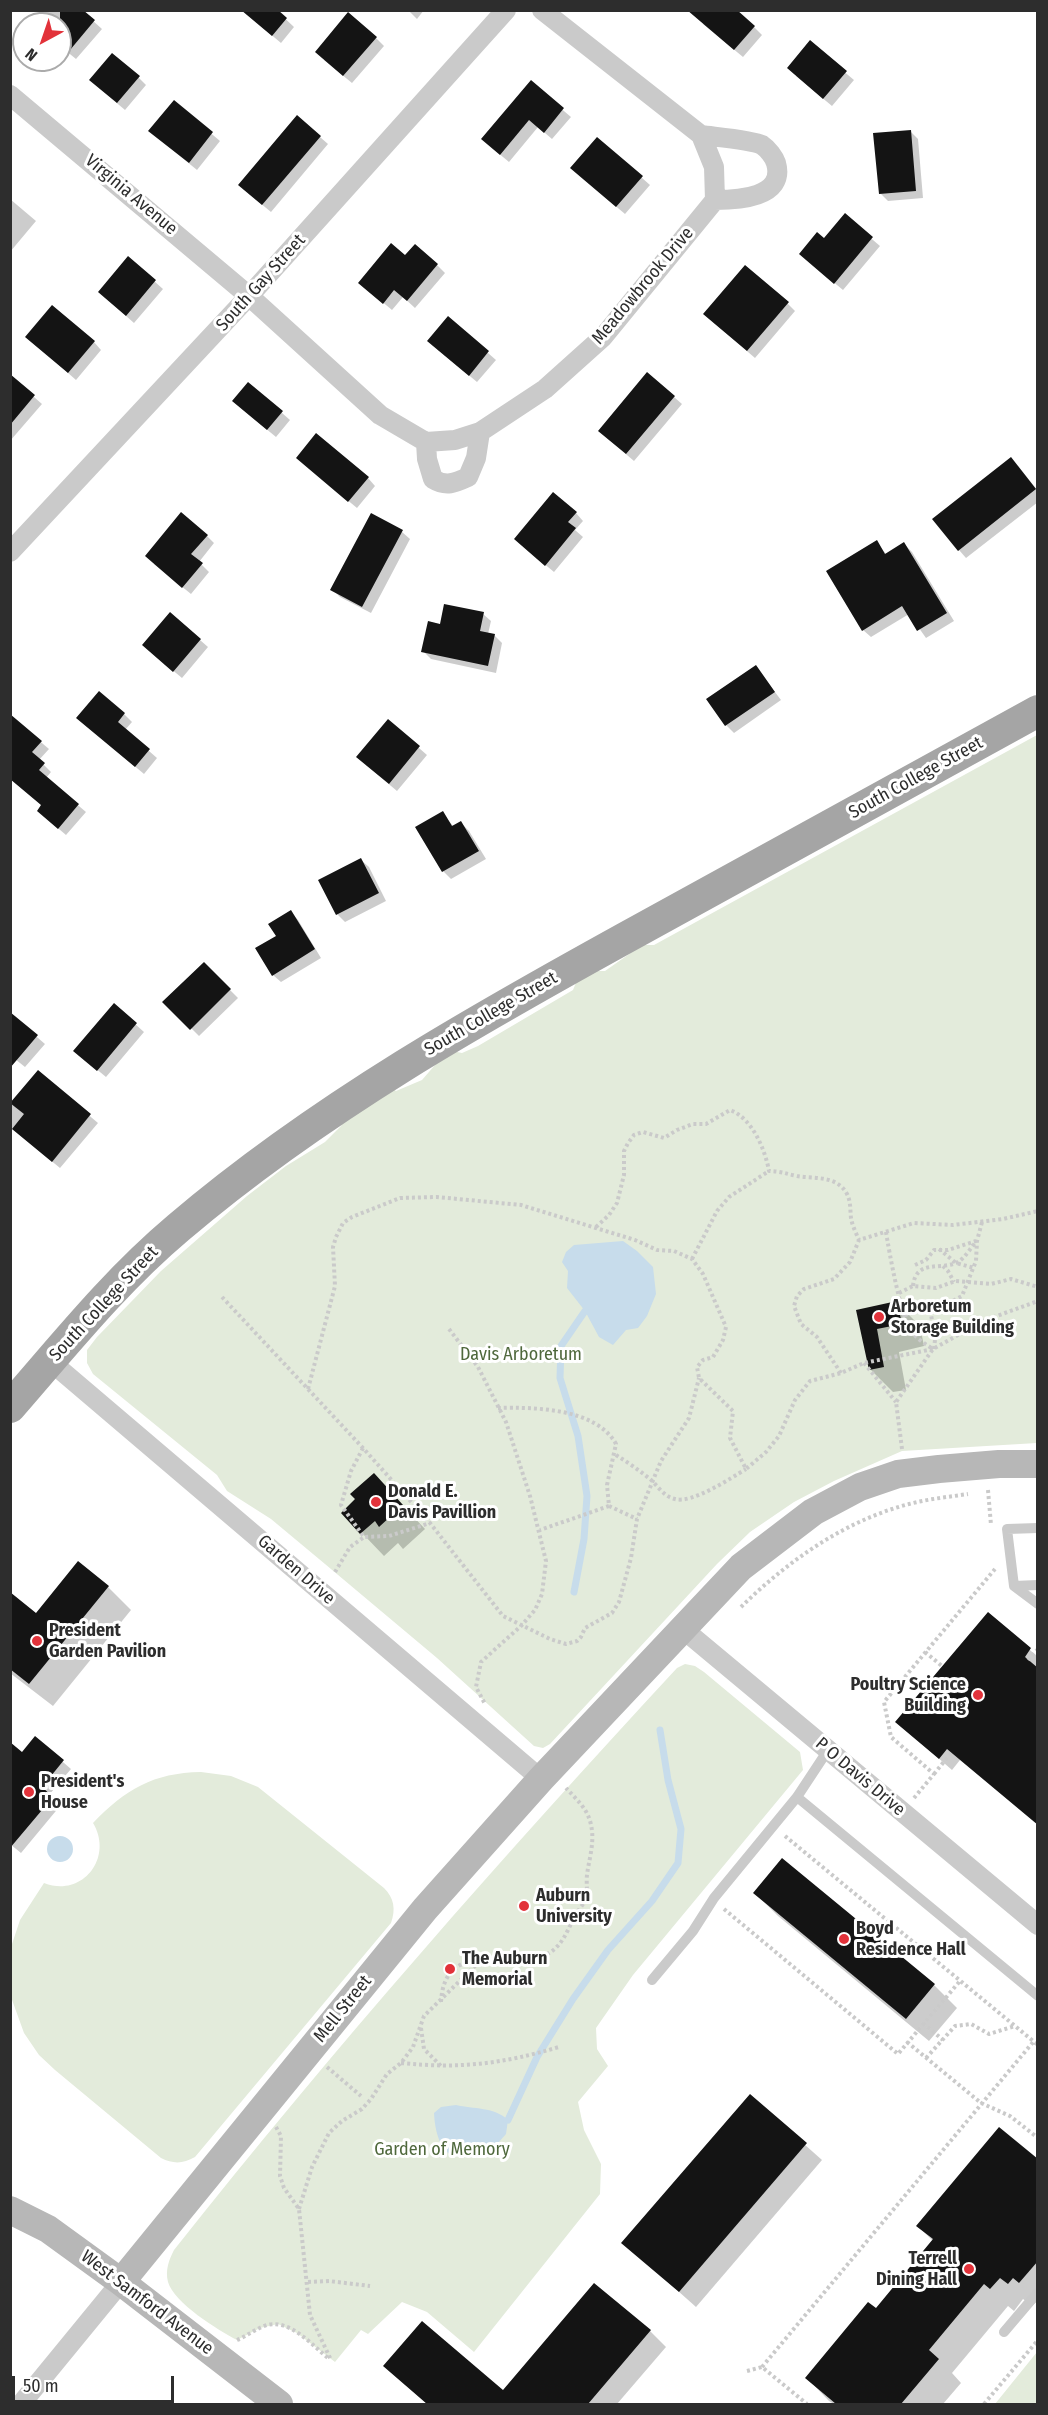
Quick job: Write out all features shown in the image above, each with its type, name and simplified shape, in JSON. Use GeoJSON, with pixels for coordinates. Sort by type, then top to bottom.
{"type":"FeatureCollection","features":[{"type":"Feature","properties":{"kind":"main road","name":"South College Street"},"geometry":{"type":"LineString","coordinates":[[10,1407],[122,1279],[178,1228],[296,1135],[422,1053],[553,977],[1038,711]]}},
{"type":"Feature","properties":{"kind":"street","name":"South Gay Street"},"geometry":{"type":"LineString","coordinates":[[10,552],[249,296],[507,10]]}},
{"type":"Feature","properties":{"kind":"street"},"geometry":{"type":"LineString","coordinates":[[542,10],[701,135],[761,145],[774,157],[778,172],[773,184],[758,196],[742,200],[715,200],[714,167],[701,135]]}},
{"type":"Feature","properties":{"kind":"street","name":"Virginia Avenue"},"geometry":{"type":"LineString","coordinates":[[10,95],[249,296]]}},
{"type":"Feature","properties":{"kind":"street","name":"Meadowbrook Drive"},"geometry":{"type":"LineString","coordinates":[[426,442],[454,440],[480,432],[545,389],[603,337],[715,200]]}},
{"type":"Feature","properties":{"kind":"street"},"geometry":{"type":"LineString","coordinates":[[249,296],[380,415],[426,442],[427,459],[433,479],[442,484],[454,483],[468,477],[476,458],[480,432]]}},
{"type":"Feature","properties":{"kind":"street","name":"Garden Drive"},"geometry":{"type":"LineString","coordinates":[[50,1361],[554,1784]]}},
{"type":"Feature","properties":{"kind":"street","name":"Mell Street"},"geometry":{"type":"LineString","coordinates":[[21,2404],[425,1909],[554,1784],[683,1629],[741,1567],[813,1512],[860,1487],[898,1474],[939,1468],[1038,1464]]}},
{"type":"Feature","properties":{"kind":"street","name":"P O Davis Drive"},"geometry":{"type":"LineString","coordinates":[[683,1629],[1038,1925]]}},
{"type":"Feature","properties":{"kind":"street","name":"West Samford Avenue"},"geometry":{"type":"LineString","coordinates":[[10,2210],[48,2229],[121,2282],[279,2404]]}},
{"type":"Feature","properties":{"kind":"lane"},"geometry":{"type":"LineString","coordinates":[[1038,1528],[1006,1529],[1014,1586],[1038,1604]]}},
{"type":"Feature","properties":{"kind":"lane"},"geometry":{"type":"LineString","coordinates":[[1014,1586],[1038,1585]]}},
{"type":"Feature","properties":{"kind":"lane"},"geometry":{"type":"LineString","coordinates":[[652,1980],[693,1931],[714,1898],[797,1797],[828,1750]]}},
{"type":"Feature","properties":{"kind":"lane"},"geometry":{"type":"LineString","coordinates":[[797,1797],[1038,1996]]}},
{"type":"Feature","properties":{"kind":"lane"},"geometry":{"type":"LineString","coordinates":[[1004,2332],[1038,2292]]}},
{"type":"Feature","properties":{"kind":"path"},"geometry":{"type":"LineString","coordinates":[[595,1228],[609,1215],[617,1203],[624,1175],[624,1151],[634,1136],[643,1132],[664,1138],[693,1124],[706,1124],[730,1110],[746,1122],[758,1139],[770,1171]]}},
{"type":"Feature","properties":{"kind":"path"},"geometry":{"type":"LineString","coordinates":[[692,1259],[717,1211],[729,1197],[770,1171],[783,1171],[796,1176],[819,1177],[835,1182],[847,1192],[851,1220],[859,1240],[850,1262],[834,1279],[804,1288],[797,1296],[795,1306],[801,1324],[818,1337],[841,1373]]}},
{"type":"Feature","properties":{"kind":"path"},"geometry":{"type":"LineString","coordinates":[[222,1297],[430,1523],[503,1616],[550,1639],[566,1644],[577,1641],[585,1628],[612,1613],[619,1602],[631,1558],[637,1519],[651,1480],[674,1439],[689,1418],[699,1378],[697,1367],[703,1360],[713,1357],[723,1340],[726,1327],[703,1274],[692,1259],[674,1251],[657,1250],[635,1240],[521,1205],[437,1197],[400,1198],[352,1216],[344,1223],[336,1237],[333,1247],[335,1286],[308,1389]]}},
{"type":"Feature","properties":{"kind":"path"},"geometry":{"type":"LineString","coordinates":[[859,1240],[914,1223],[953,1225],[1038,1211]]}},
{"type":"Feature","properties":{"kind":"path"},"geometry":{"type":"LineString","coordinates":[[905,1315],[947,1304],[962,1296],[974,1268],[982,1222]]}},
{"type":"Feature","properties":{"kind":"path"},"geometry":{"type":"LineString","coordinates":[[886,1232],[890,1258],[909,1329],[920,1341],[933,1349]]}},
{"type":"Feature","properties":{"kind":"path"},"geometry":{"type":"LineString","coordinates":[[915,1265],[926,1260],[934,1250],[948,1250],[977,1241]]}},
{"type":"Feature","properties":{"kind":"path"},"geometry":{"type":"LineString","coordinates":[[913,1286],[914,1280],[924,1268],[961,1261],[977,1241]]}},
{"type":"Feature","properties":{"kind":"path"},"geometry":{"type":"LineString","coordinates":[[939,1249],[956,1263],[974,1268]]}},
{"type":"Feature","properties":{"kind":"path"},"geometry":{"type":"LineString","coordinates":[[942,1265],[954,1282]]}},
{"type":"Feature","properties":{"kind":"path"},"geometry":{"type":"LineString","coordinates":[[899,1293],[913,1286],[936,1288],[954,1282],[991,1284],[1011,1279],[1038,1287]]}},
{"type":"Feature","properties":{"kind":"path"},"geometry":{"type":"LineString","coordinates":[[615,1455],[651,1480],[668,1496],[685,1500],[746,1468],[766,1452],[779,1436],[795,1400],[810,1381],[841,1373],[864,1363],[933,1349],[983,1321],[1038,1301]]}},
{"type":"Feature","properties":{"kind":"path"},"geometry":{"type":"LineString","coordinates":[[896,1402],[933,1349],[935,1340],[930,1308]]}},
{"type":"Feature","properties":{"kind":"path"},"geometry":{"type":"LineString","coordinates":[[449,1329],[478,1367],[506,1422],[540,1530],[546,1561],[542,1594],[535,1610],[482,1662],[476,1687],[487,1707]]}},
{"type":"Feature","properties":{"kind":"path"},"geometry":{"type":"LineString","coordinates":[[864,1363],[896,1402],[902,1451]]}},
{"type":"Feature","properties":{"kind":"path"},"geometry":{"type":"LineString","coordinates":[[699,1378],[733,1412],[730,1438],[746,1468]]}},
{"type":"Feature","properties":{"kind":"path"},"geometry":{"type":"LineString","coordinates":[[498,1408],[552,1410],[579,1416],[598,1425],[612,1436],[616,1444],[607,1485],[609,1506]]}},
{"type":"Feature","properties":{"kind":"path"},"geometry":{"type":"LineString","coordinates":[[363,1448],[351,1472],[341,1505],[364,1537]]}},
{"type":"Feature","properties":{"kind":"path"},"geometry":{"type":"LineString","coordinates":[[738,1609],[816,1545],[870,1517],[924,1501],[998,1490]]}},
{"type":"Feature","properties":{"kind":"path"},"geometry":{"type":"LineString","coordinates":[[540,1530],[609,1506],[637,1519]]}},
{"type":"Feature","properties":{"kind":"path"},"geometry":{"type":"LineString","coordinates":[[335,1572],[350,1546],[364,1537],[388,1536],[430,1523]]}},
{"type":"Feature","properties":{"kind":"path"},"geometry":{"type":"LineString","coordinates":[[934,1774],[891,1737],[884,1702],[995,1569]]}},
{"type":"Feature","properties":{"kind":"path"},"geometry":{"type":"LineString","coordinates":[[1028,1660],[1038,1649]]}},
{"type":"Feature","properties":{"kind":"path"},"geometry":{"type":"LineString","coordinates":[[925,1652],[942,1666]]}},
{"type":"Feature","properties":{"kind":"path"},"geometry":{"type":"LineString","coordinates":[[923,1788],[951,1753]]}},
{"type":"Feature","properties":{"kind":"path"},"geometry":{"type":"LineString","coordinates":[[441,2002],[444,1984],[449,1975],[462,1964],[482,1959],[519,1961],[545,1955],[567,1935],[585,1901],[593,1842],[591,1825],[585,1809],[554,1784]]}},
{"type":"Feature","properties":{"kind":"path"},"geometry":{"type":"LineString","coordinates":[[747,2371],[762,2367],[981,2103],[1036,2043],[782,1833],[787,1827]]}},
{"type":"Feature","properties":{"kind":"path"},"geometry":{"type":"LineString","coordinates":[[722,1907],[898,2054],[960,1981]]}},
{"type":"Feature","properties":{"kind":"path"},"geometry":{"type":"LineString","coordinates":[[237,2340],[265,2325],[278,2324],[290,2328],[331,2360],[310,2315],[299,2209],[312,2167],[329,2133],[342,2121],[362,2109],[387,2074],[401,2063],[413,2047],[424,2016],[441,2002],[482,1959]]}},
{"type":"Feature","properties":{"kind":"path"},"geometry":{"type":"LineString","coordinates":[[924,2023],[943,2040]]}},
{"type":"Feature","properties":{"kind":"path"},"geometry":{"type":"LineString","coordinates":[[926,2058],[955,2026],[970,2024],[989,2034],[1015,2026]]}},
{"type":"Feature","properties":{"kind":"path"},"geometry":{"type":"LineString","coordinates":[[421,2027],[424,2049],[443,2067]]}},
{"type":"Feature","properties":{"kind":"path"},"geometry":{"type":"LineString","coordinates":[[907,2042],[981,2103],[1010,2116],[1038,2138]]}},
{"type":"Feature","properties":{"kind":"path"},"geometry":{"type":"LineString","coordinates":[[401,2063],[443,2067],[475,2066],[522,2058],[559,2047]]}},
{"type":"Feature","properties":{"kind":"path"},"geometry":{"type":"LineString","coordinates":[[335,2074],[361,2096]]}},
{"type":"Feature","properties":{"kind":"path"},"geometry":{"type":"LineString","coordinates":[[275,2124],[281,2136],[280,2176],[284,2188],[299,2209]]}},
{"type":"Feature","properties":{"kind":"path"},"geometry":{"type":"LineString","coordinates":[[308,2282],[329,2281],[370,2286]]}},
{"type":"Feature","properties":{"kind":"path"},"geometry":{"type":"LineString","coordinates":[[984,2404],[1038,2340]]}},
{"type":"Feature","properties":{"kind":"path"},"geometry":{"type":"LineString","coordinates":[[762,2367],[807,2404]]}},
{"type":"Feature","properties":{"kind":"green space","name":"Davis Arboretum"},"geometry":{"type":"Polygon","coordinates":[[[1037,735],[1037,1443],[902,1451],[834,1481],[794,1502],[750,1532],[717,1564],[550,1744],[543,1748],[534,1746],[437,1658],[271,1519],[227,1491],[217,1475],[93,1374],[87,1363],[87,1350],[161,1271],[247,1196],[286,1166],[325,1142],[341,1126],[351,1108],[382,1081],[396,1091],[422,1080],[448,1050],[462,1053],[478,1046],[573,990],[577,980],[594,971],[605,971],[642,945],[654,945],[1037,735]]]}},
{"type":"Feature","properties":{"kind":"green space","name":"Garden of Memory"},"geometry":{"type":"Polygon","coordinates":[[[685,1664],[695,1666],[704,1672],[800,1752],[803,1770],[633,1975],[596,2028],[597,2049],[608,2066],[578,2102],[584,2130],[601,2164],[600,2194],[474,2352],[427,2312],[402,2302],[368,2334],[361,2330],[335,2362],[297,2333],[278,2324],[260,2328],[237,2340],[187,2307],[168,2282],[168,2265],[174,2250],[295,2101],[420,1954],[612,1739],[677,1668],[685,1664]]]}},
{"type":"Feature","properties":{"kind":"green space"},"geometry":{"type":"Polygon","coordinates":[[[201,1772],[231,1776],[258,1787],[384,1888],[392,1900],[393,1913],[391,1923],[195,2157],[182,2162],[174,2162],[161,2158],[39,2055],[24,2033],[11,1997],[11,1947],[20,1920],[44,1883],[58,1886],[71,1885],[82,1880],[91,1872],[100,1849],[93,1823],[105,1811],[141,1785],[169,1776],[201,1772]]]}},
{"type":"Feature","properties":{"kind":"green space"},"geometry":{"type":"Polygon","coordinates":[[[1037,2352],[1037,2404],[995,2404],[1037,2352]]]}},
{"type":"Feature","properties":{"kind":"water"},"geometry":{"type":"Polygon","coordinates":[[[623,1241],[653,1267],[656,1294],[647,1316],[638,1328],[626,1330],[613,1345],[599,1337],[585,1311],[567,1288],[568,1271],[562,1262],[566,1252],[574,1245],[623,1241]]]}},
{"type":"Feature","properties":{"kind":"water"},"geometry":{"type":"Polygon","coordinates":[[[60,1836],[69,1840],[73,1849],[69,1858],[60,1862],[51,1858],[47,1849],[51,1840],[60,1836]]]}},
{"type":"Feature","properties":{"kind":"water"},"geometry":{"type":"Polygon","coordinates":[[[456,2105],[490,2111],[503,2116],[508,2120],[506,2134],[498,2143],[486,2145],[467,2155],[451,2154],[445,2150],[438,2137],[434,2113],[441,2107],[456,2105]]]}},
{"type":"Feature","properties":{"kind":"building"},"geometry":{"type":"Polygon","coordinates":[[[60,10],[83,10],[95,20],[72,48],[72,12],[60,12],[60,10]]]}},
{"type":"Feature","properties":{"kind":"building"},"geometry":{"type":"Polygon","coordinates":[[[241,10],[278,10],[287,18],[272,36],[241,10]]]}},
{"type":"Feature","properties":{"kind":"building"},"geometry":{"type":"Polygon","coordinates":[[[687,10],[737,10],[755,26],[734,50],[687,10]]]}},
{"type":"Feature","properties":{"kind":"building"},"geometry":{"type":"Polygon","coordinates":[[[348,12],[377,37],[343,76],[315,52],[348,12]]]}},
{"type":"Feature","properties":{"kind":"building"},"geometry":{"type":"Polygon","coordinates":[[[810,40],[847,71],[823,99],[787,68],[810,40]]]}},
{"type":"Feature","properties":{"kind":"building"},"geometry":{"type":"Polygon","coordinates":[[[112,53],[140,76],[117,103],[89,80],[112,53]]]}},
{"type":"Feature","properties":{"kind":"building"},"geometry":{"type":"Polygon","coordinates":[[[531,80],[564,108],[544,133],[529,120],[500,155],[481,139],[531,80]]]}},
{"type":"Feature","properties":{"kind":"building"},"geometry":{"type":"Polygon","coordinates":[[[174,100],[213,132],[189,163],[148,131],[174,100]]]}},
{"type":"Feature","properties":{"kind":"building"},"geometry":{"type":"Polygon","coordinates":[[[297,115],[321,136],[262,205],[238,185],[297,115]]]}},
{"type":"Feature","properties":{"kind":"building"},"geometry":{"type":"Polygon","coordinates":[[[911,130],[916,191],[879,194],[873,133],[911,130]]]}},
{"type":"Feature","properties":{"kind":"building"},"geometry":{"type":"Polygon","coordinates":[[[597,137],[643,176],[616,207],[570,168],[597,137]]]}},
{"type":"Feature","properties":{"kind":"building"},"geometry":{"type":"Polygon","coordinates":[[[845,213],[873,237],[834,284],[799,254],[817,232],[824,238],[845,213]]]}},
{"type":"Feature","properties":{"kind":"building"},"geometry":{"type":"Polygon","coordinates":[[[391,243],[405,255],[415,244],[438,264],[407,301],[394,290],[383,304],[358,283],[391,243]]]}},
{"type":"Feature","properties":{"kind":"building"},"geometry":{"type":"Polygon","coordinates":[[[128,256],[156,280],[126,316],[98,292],[128,256]]]}},
{"type":"Feature","properties":{"kind":"building"},"geometry":{"type":"Polygon","coordinates":[[[745,265],[789,302],[747,351],[703,314],[745,265]]]}},
{"type":"Feature","properties":{"kind":"building"},"geometry":{"type":"Polygon","coordinates":[[[52,305],[95,341],[68,373],[25,337],[52,305]]]}},
{"type":"Feature","properties":{"kind":"building"},"geometry":{"type":"Polygon","coordinates":[[[448,316],[489,351],[469,376],[427,341],[448,316]]]}},
{"type":"Feature","properties":{"kind":"building"},"geometry":{"type":"Polygon","coordinates":[[[647,372],[675,396],[626,454],[598,431],[647,372]]]}},
{"type":"Feature","properties":{"kind":"building"},"geometry":{"type":"Polygon","coordinates":[[[10,374],[35,395],[10,425],[10,374]]]}},
{"type":"Feature","properties":{"kind":"building"},"geometry":{"type":"Polygon","coordinates":[[[248,382],[283,411],[267,430],[232,401],[248,382]]]}},
{"type":"Feature","properties":{"kind":"building"},"geometry":{"type":"Polygon","coordinates":[[[316,433],[369,477],[348,502],[296,458],[316,433]]]}},
{"type":"Feature","properties":{"kind":"building"},"geometry":{"type":"Polygon","coordinates":[[[1011,457],[1036,489],[958,551],[932,519],[1011,457]]]}},
{"type":"Feature","properties":{"kind":"building"},"geometry":{"type":"Polygon","coordinates":[[[553,492],[577,512],[568,522],[576,528],[545,566],[514,539],[553,492]]]}},
{"type":"Feature","properties":{"kind":"building"},"geometry":{"type":"Polygon","coordinates":[[[181,512],[208,535],[191,554],[203,563],[182,588],[145,556],[181,512]]]}},
{"type":"Feature","properties":{"kind":"building"},"geometry":{"type":"Polygon","coordinates":[[[371,513],[403,530],[362,607],[330,590],[371,513]]]}},
{"type":"Feature","properties":{"kind":"building"},"geometry":{"type":"Polygon","coordinates":[[[877,540],[885,554],[904,542],[947,613],[917,631],[902,606],[862,631],[826,571],[877,540]]]}},
{"type":"Feature","properties":{"kind":"building"},"geometry":{"type":"Polygon","coordinates":[[[444,604],[484,612],[480,631],[495,634],[488,666],[421,652],[428,621],[440,624],[444,604]]]}},
{"type":"Feature","properties":{"kind":"building"},"geometry":{"type":"Polygon","coordinates":[[[170,612],[201,639],[173,672],[142,645],[170,612]]]}},
{"type":"Feature","properties":{"kind":"building"},"geometry":{"type":"Polygon","coordinates":[[[756,665],[775,692],[725,726],[706,699],[756,665]]]}},
{"type":"Feature","properties":{"kind":"building"},"geometry":{"type":"Polygon","coordinates":[[[99,691],[125,713],[118,722],[150,749],[135,767],[76,718],[99,691]]]}},
{"type":"Feature","properties":{"kind":"building"},"geometry":{"type":"Polygon","coordinates":[[[10,714],[42,741],[32,752],[45,763],[39,770],[79,804],[58,829],[37,811],[41,805],[10,779],[10,714]]]}},
{"type":"Feature","properties":{"kind":"building"},"geometry":{"type":"Polygon","coordinates":[[[388,719],[420,746],[389,784],[356,757],[388,719]]]}},
{"type":"Feature","properties":{"kind":"building"},"geometry":{"type":"Polygon","coordinates":[[[443,811],[452,826],[461,821],[479,851],[442,872],[415,827],[443,811]]]}},
{"type":"Feature","properties":{"kind":"building"},"geometry":{"type":"Polygon","coordinates":[[[361,858],[379,893],[336,915],[318,880],[361,858]]]}},
{"type":"Feature","properties":{"kind":"building"},"geometry":{"type":"Polygon","coordinates":[[[291,910],[315,949],[272,976],[255,948],[276,936],[268,924],[291,910]]]}},
{"type":"Feature","properties":{"kind":"building"},"geometry":{"type":"Polygon","coordinates":[[[204,962],[231,989],[190,1030],[162,1002],[204,962]]]}},
{"type":"Feature","properties":{"kind":"building"},"geometry":{"type":"Polygon","coordinates":[[[114,1003],[137,1023],[97,1071],[73,1051],[114,1003]]]}},
{"type":"Feature","properties":{"kind":"building"},"geometry":{"type":"Polygon","coordinates":[[[10,1012],[38,1035],[10,1068],[10,1012]]]}},
{"type":"Feature","properties":{"kind":"building"},"geometry":{"type":"Polygon","coordinates":[[[38,1070],[91,1114],[52,1162],[12,1129],[24,1114],[10,1103],[38,1070]]]}},
{"type":"Feature","properties":{"kind":"building","name":"Arboretum Storage Building"},"geometry":{"type":"Polygon","coordinates":[[[897,1301],[902,1324],[877,1329],[884,1367],[869,1370],[856,1310],[897,1301]]]}},
{"type":"Feature","properties":{"kind":"building","name":"Donald E. Davis Pavillion"},"geometry":{"type":"Polygon","coordinates":[[[374,1473],[403,1505],[379,1527],[375,1521],[360,1534],[341,1513],[355,1499],[350,1494],[374,1473]]]}},
{"type":"Feature","properties":{"kind":"building","name":"President Garden Pavilion"},"geometry":{"type":"Polygon","coordinates":[[[78,1561],[109,1586],[29,1684],[10,1669],[10,1592],[36,1613],[78,1561]]]}},
{"type":"Feature","properties":{"kind":"building","name":"Poultry Science Building"},"geometry":{"type":"Polygon","coordinates":[[[988,1612],[1031,1648],[1025,1657],[1038,1668],[1038,1825],[947,1749],[939,1759],[895,1722],[988,1612]]]}},
{"type":"Feature","properties":{"kind":"building","name":"President's House"},"geometry":{"type":"Polygon","coordinates":[[[35,1736],[64,1760],[42,1787],[53,1797],[10,1848],[10,1742],[22,1752],[35,1736]]]}},
{"type":"Feature","properties":{"kind":"building","name":"Boyd Residence Hall"},"geometry":{"type":"Polygon","coordinates":[[[782,1858],[935,1984],[906,2019],[753,1893],[782,1858]]]}},
{"type":"Feature","properties":{"kind":"building"},"geometry":{"type":"Polygon","coordinates":[[[750,2094],[807,2143],[679,2292],[621,2243],[750,2094]]]}},
{"type":"Feature","properties":{"kind":"building","name":"Terrell Dining Hall"},"geometry":{"type":"Polygon","coordinates":[[[999,2127],[1038,2159],[1038,2261],[1019,2283],[1013,2278],[1008,2284],[1000,2278],[990,2289],[984,2284],[929,2350],[939,2359],[901,2404],[836,2404],[805,2378],[868,2302],[876,2308],[933,2239],[916,2226],[999,2127]]]}},
{"type":"Feature","properties":{"kind":"building"},"geometry":{"type":"Polygon","coordinates":[[[594,2283],[651,2330],[588,2404],[427,2404],[383,2366],[422,2321],[503,2390],[594,2283]]]}},
{"type":"Feature","properties":{"kind":"waterway"},"geometry":{"type":"LineString","coordinates":[[574,1592],[584,1539],[587,1496],[578,1436],[560,1378],[561,1346],[585,1311]]}},
{"type":"Feature","properties":{"kind":"waterway"},"geometry":{"type":"LineString","coordinates":[[508,2120],[537,2057],[573,1999],[608,1950],[652,1901],[678,1863],[681,1829],[668,1780],[660,1730]]}},
{"type":"Feature","properties":{"kind":"place","name":"Arboretum Storage Building"},"geometry":{"type":"Point","coordinates":[879,1317]}},
{"type":"Feature","properties":{"kind":"place","name":"Donald E. Davis Pavillion"},"geometry":{"type":"Point","coordinates":[376,1502]}},
{"type":"Feature","properties":{"kind":"place","name":"President Garden Pavilion"},"geometry":{"type":"Point","coordinates":[37,1641]}},
{"type":"Feature","properties":{"kind":"place","name":"Poultry Science Building"},"geometry":{"type":"Point","coordinates":[978,1695]}},
{"type":"Feature","properties":{"kind":"place","name":"President's House"},"geometry":{"type":"Point","coordinates":[29,1792]}},
{"type":"Feature","properties":{"kind":"place","name":"Auburn University"},"geometry":{"type":"Point","coordinates":[524,1906]}},
{"type":"Feature","properties":{"kind":"place","name":"Boyd Residence Hall"},"geometry":{"type":"Point","coordinates":[844,1939]}},
{"type":"Feature","properties":{"kind":"place","name":"The Auburn Memorial"},"geometry":{"type":"Point","coordinates":[450,1969]}},
{"type":"Feature","properties":{"kind":"place","name":"Terrell Dining Hall"},"geometry":{"type":"Point","coordinates":[969,2269]}}]}
